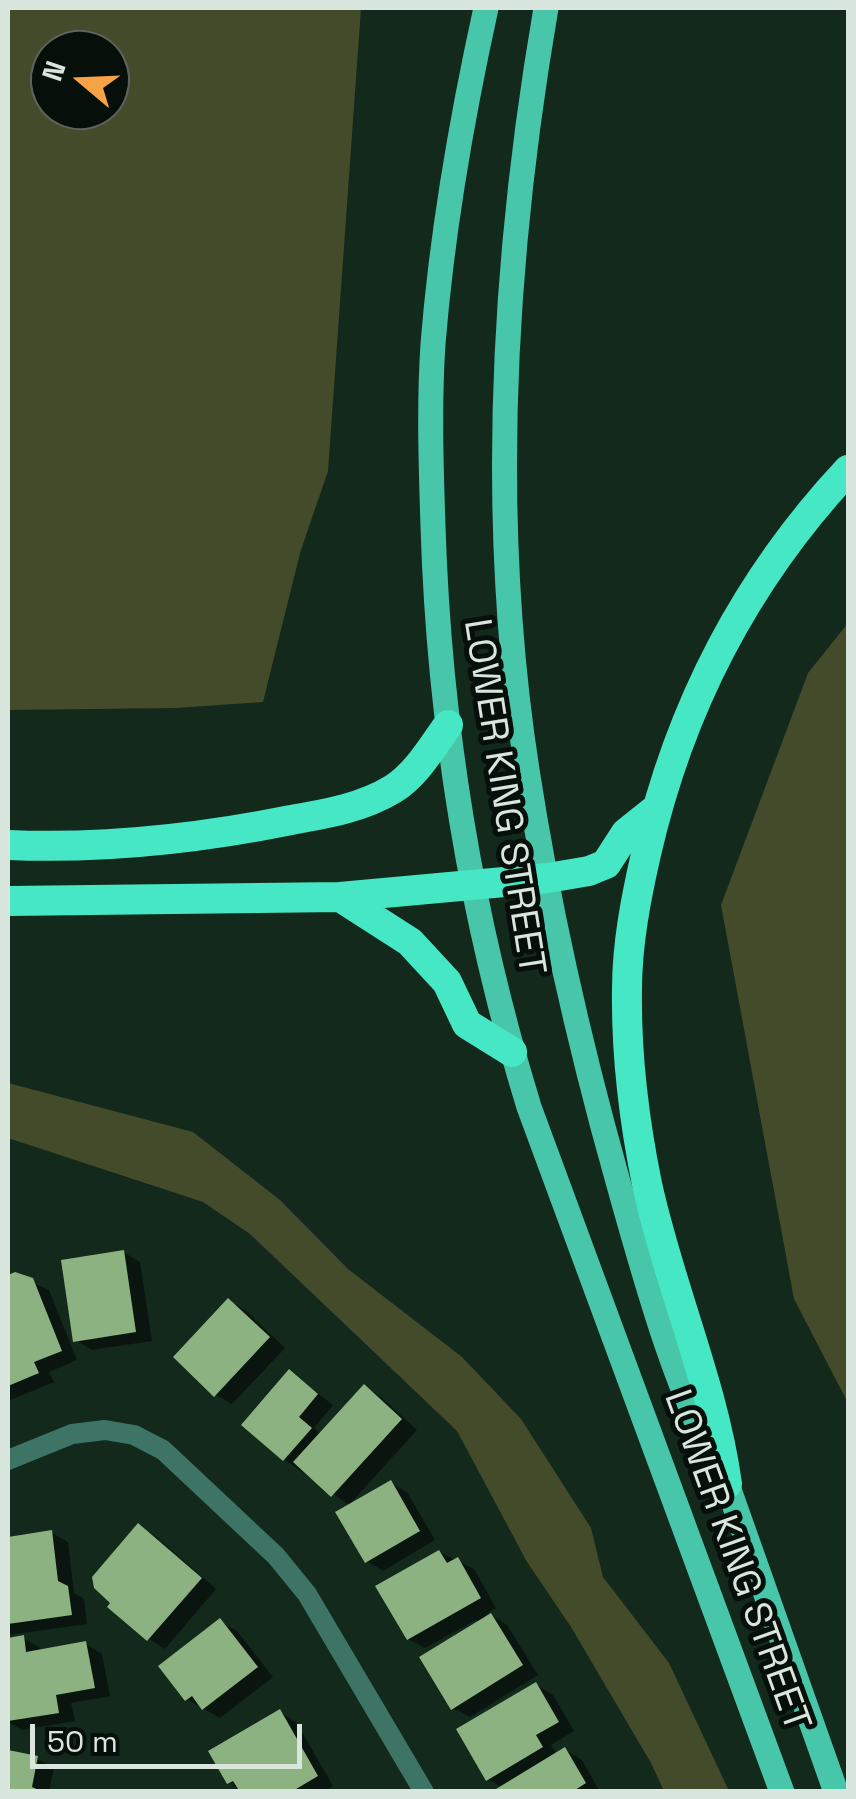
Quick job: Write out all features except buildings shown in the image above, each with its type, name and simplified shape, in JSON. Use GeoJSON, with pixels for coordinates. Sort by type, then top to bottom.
{"type":"FeatureCollection","features":[{"type":"Feature","properties":{"kind":"highway"},"geometry":{"type":"LineString","coordinates":[[727,1484],[720,1433],[662,1250],[646,1180],[628,1057],[631,932],[656,809],[694,700],[722,644],[778,556],[848,470]]}},
{"type":"Feature","properties":{"kind":"highway"},"geometry":{"type":"LineString","coordinates":[[8,845],[161,840],[362,804],[409,776],[448,725]]}},
{"type":"Feature","properties":{"kind":"highway"},"geometry":{"type":"LineString","coordinates":[[8,901],[340,897],[548,878],[589,872],[606,864],[626,832],[656,809]]}},
{"type":"Feature","properties":{"kind":"highway"},"geometry":{"type":"LineString","coordinates":[[340,897],[420,952],[447,982],[467,1024],[512,1052]]}},
{"type":"Feature","properties":{"kind":"main road","name":"LOWER KING STREET"},"geometry":{"type":"LineString","coordinates":[[486,8],[447,230],[433,345],[434,554],[448,725],[472,884],[497,1002],[550,1166],[782,1792]]}},
{"type":"Feature","properties":{"kind":"main road","name":"LOWER KING STREET"},"geometry":{"type":"LineString","coordinates":[[546,8],[525,146],[508,322],[508,578],[527,770],[598,1112],[631,1228],[701,1437],[727,1484],[836,1792]]}},
{"type":"Feature","properties":{"kind":"street"},"geometry":{"type":"LineString","coordinates":[[8,1460],[72,1434],[105,1430],[134,1435],[163,1450],[276,1556],[306,1594],[424,1792]]}},
{"type":"Feature","properties":{"kind":"green space"},"geometry":{"type":"Polygon","coordinates":[[[8,8],[361,8],[328,471],[300,553],[263,702],[176,708],[8,710],[8,8]]]}},
{"type":"Feature","properties":{"kind":"green space"},"geometry":{"type":"Polygon","coordinates":[[[848,623],[848,1403],[794,1299],[721,905],[808,673],[848,623]]]}},
{"type":"Feature","properties":{"kind":"green space"},"geometry":{"type":"Polygon","coordinates":[[[8,1083],[193,1132],[280,1200],[348,1269],[462,1357],[521,1419],[591,1528],[603,1577],[669,1663],[729,1791],[664,1791],[571,1627],[527,1562],[457,1431],[250,1234],[203,1202],[8,1138],[8,1083]]]}}]}
